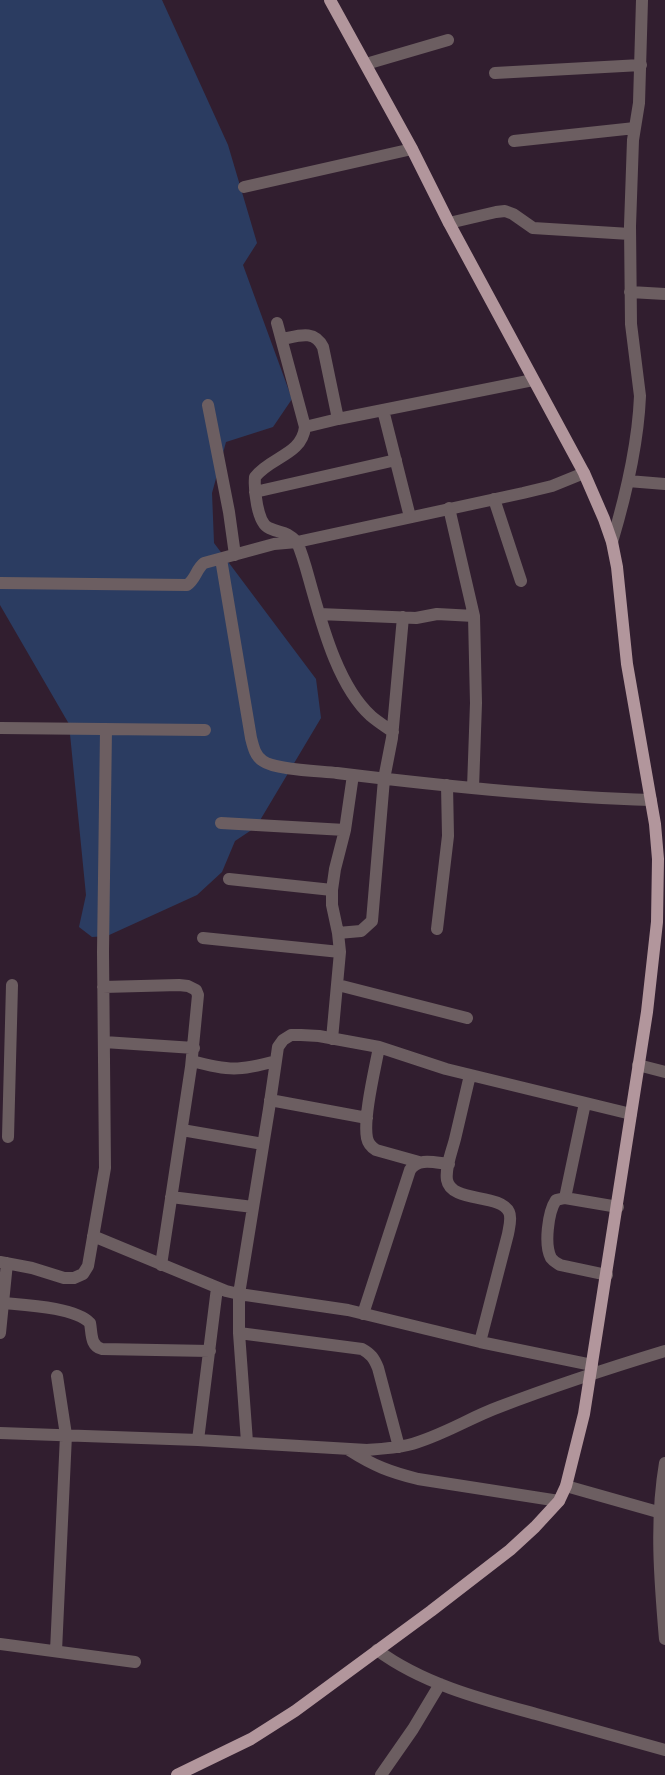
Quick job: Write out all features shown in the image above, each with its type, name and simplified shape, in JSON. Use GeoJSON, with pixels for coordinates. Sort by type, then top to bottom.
{"type":"FeatureCollection","features":[{"type":"Feature","properties":{"kind":"main road"},"geometry":{"type":"LineString","coordinates":[[177,1775],[275,1724],[431,1611],[510,1550],[559,1501],[566,1486],[584,1414],[592,1370],[647,1012],[657,922],[658,859],[652,800],[627,664],[617,567],[612,542],[604,519],[584,473],[449,223],[412,149],[330,0]]}},
{"type":"Feature","properties":{"kind":"street"},"geometry":{"type":"LineString","coordinates":[[612,542],[626,495],[636,441],[640,396],[631,324],[630,234],[633,140],[638,114],[642,0]]}},
{"type":"Feature","properties":{"kind":"street"},"geometry":{"type":"LineString","coordinates":[[366,64],[448,40]]}},
{"type":"Feature","properties":{"kind":"street"},"geometry":{"type":"LineString","coordinates":[[495,73],[640,65]]}},
{"type":"Feature","properties":{"kind":"street"},"geometry":{"type":"LineString","coordinates":[[514,141],[635,128]]}},
{"type":"Feature","properties":{"kind":"street"},"geometry":{"type":"LineString","coordinates":[[244,187],[412,149]]}},
{"type":"Feature","properties":{"kind":"street"},"geometry":{"type":"LineString","coordinates":[[449,223],[505,211],[513,214],[533,228],[630,234]]}},
{"type":"Feature","properties":{"kind":"street"},"geometry":{"type":"LineString","coordinates":[[630,292],[665,294]]}},
{"type":"Feature","properties":{"kind":"street"},"geometry":{"type":"LineString","coordinates":[[277,323],[306,427],[299,444],[259,472],[255,477],[255,492],[260,515],[264,525],[270,529],[282,531],[290,535],[297,542],[319,614],[338,667],[352,693],[372,717],[393,732]]}},
{"type":"Feature","properties":{"kind":"street"},"geometry":{"type":"LineString","coordinates":[[282,339],[302,335],[312,336],[319,340],[323,347],[338,419]]}},
{"type":"Feature","properties":{"kind":"street"},"geometry":{"type":"LineString","coordinates":[[306,427],[533,380]]}},
{"type":"Feature","properties":{"kind":"street"},"geometry":{"type":"LineString","coordinates":[[208,405],[229,512],[235,555]]}},
{"type":"Feature","properties":{"kind":"street"},"geometry":{"type":"LineString","coordinates":[[383,410],[410,517]]}},
{"type":"Feature","properties":{"kind":"street"},"geometry":{"type":"LineString","coordinates":[[255,492],[396,460]]}},
{"type":"Feature","properties":{"kind":"street"},"geometry":{"type":"LineString","coordinates":[[0,583],[187,584],[193,581],[199,567],[204,563],[274,544],[297,542],[552,486],[584,473]]}},
{"type":"Feature","properties":{"kind":"street"},"geometry":{"type":"LineString","coordinates":[[628,481],[665,484]]}},
{"type":"Feature","properties":{"kind":"street"},"geometry":{"type":"LineString","coordinates":[[494,499],[521,581]]}},
{"type":"Feature","properties":{"kind":"street"},"geometry":{"type":"LineString","coordinates":[[449,508],[474,616],[476,703],[473,788]]}},
{"type":"Feature","properties":{"kind":"street"},"geometry":{"type":"LineString","coordinates":[[221,559],[251,738],[257,755],[263,761],[282,767],[473,788],[584,798],[652,800]]}},
{"type":"Feature","properties":{"kind":"street"},"geometry":{"type":"LineString","coordinates":[[319,614],[403,618],[437,614],[474,616]]}},
{"type":"Feature","properties":{"kind":"street"},"geometry":{"type":"LineString","coordinates":[[338,933],[361,931],[372,921],[384,779],[393,732],[403,618]]}},
{"type":"Feature","properties":{"kind":"street"},"geometry":{"type":"LineString","coordinates":[[0,728],[205,730]]}},
{"type":"Feature","properties":{"kind":"street"},"geometry":{"type":"LineString","coordinates":[[0,1333],[3,1303],[3,1263],[32,1268],[54,1276],[74,1278],[83,1274],[88,1266],[105,1168],[103,987],[106,729]]}},
{"type":"Feature","properties":{"kind":"street"},"geometry":{"type":"LineString","coordinates":[[332,1039],[340,952],[332,905],[332,890],[335,869],[345,830],[353,775]]}},
{"type":"Feature","properties":{"kind":"street"},"geometry":{"type":"LineString","coordinates":[[437,929],[447,844],[447,785]]}},
{"type":"Feature","properties":{"kind":"street"},"geometry":{"type":"LineString","coordinates":[[221,823],[345,830]]}},
{"type":"Feature","properties":{"kind":"street"},"geometry":{"type":"LineString","coordinates":[[229,879],[332,890]]}},
{"type":"Feature","properties":{"kind":"street"},"geometry":{"type":"LineString","coordinates":[[203,938],[340,952]]}},
{"type":"Feature","properties":{"kind":"street"},"geometry":{"type":"LineString","coordinates":[[8,1137],[4,1115],[5,1029],[12,985]]}},
{"type":"Feature","properties":{"kind":"street"},"geometry":{"type":"LineString","coordinates":[[103,987],[179,985],[188,986],[196,990],[198,995],[194,1048],[161,1265]]}},
{"type":"Feature","properties":{"kind":"street"},"geometry":{"type":"LineString","coordinates":[[338,985],[467,1018]]}},
{"type":"Feature","properties":{"kind":"street"},"geometry":{"type":"LineString","coordinates":[[247,1442],[239,1333],[239,1294],[278,1047],[284,1040],[291,1035],[319,1036],[379,1047],[439,1067],[631,1114]]}},
{"type":"Feature","properties":{"kind":"street"},"geometry":{"type":"LineString","coordinates":[[104,1042],[194,1048]]}},
{"type":"Feature","properties":{"kind":"street"},"geometry":{"type":"LineString","coordinates":[[379,1047],[367,1118],[367,1140],[371,1147],[419,1162],[449,1164]]}},
{"type":"Feature","properties":{"kind":"street"},"geometry":{"type":"LineString","coordinates":[[192,1061],[214,1067],[241,1070],[276,1061]]}},
{"type":"Feature","properties":{"kind":"street"},"geometry":{"type":"LineString","coordinates":[[638,1065],[665,1072]]}},
{"type":"Feature","properties":{"kind":"street"},"geometry":{"type":"LineString","coordinates":[[470,1075],[447,1180],[450,1186],[468,1196],[499,1203],[509,1210],[511,1216],[480,1342]]}},
{"type":"Feature","properties":{"kind":"street"},"geometry":{"type":"LineString","coordinates":[[270,1100],[367,1118]]}},
{"type":"Feature","properties":{"kind":"street"},"geometry":{"type":"LineString","coordinates":[[565,1198],[585,1103]]}},
{"type":"Feature","properties":{"kind":"street"},"geometry":{"type":"LineString","coordinates":[[182,1130],[263,1144]]}},
{"type":"Feature","properties":{"kind":"street"},"geometry":{"type":"LineString","coordinates":[[364,1314],[410,1170],[419,1162]]}},
{"type":"Feature","properties":{"kind":"street"},"geometry":{"type":"LineString","coordinates":[[171,1197],[253,1207]]}},
{"type":"Feature","properties":{"kind":"street"},"geometry":{"type":"LineString","coordinates":[[607,1275],[560,1265],[554,1261],[550,1256],[548,1248],[552,1207],[556,1200],[565,1198],[618,1207]]}},
{"type":"Feature","properties":{"kind":"street"},"geometry":{"type":"LineString","coordinates":[[93,1236],[217,1288],[239,1294],[336,1308],[364,1314],[592,1370]]}},
{"type":"Feature","properties":{"kind":"street"},"geometry":{"type":"LineString","coordinates":[[198,1440],[217,1288]]}},
{"type":"Feature","properties":{"kind":"street"},"geometry":{"type":"LineString","coordinates":[[3,1303],[37,1306],[80,1315],[90,1323],[93,1343],[97,1348],[210,1351]]}},
{"type":"Feature","properties":{"kind":"street"},"geometry":{"type":"LineString","coordinates":[[239,1333],[362,1349],[369,1353],[374,1358],[378,1368],[399,1447]]}},
{"type":"Feature","properties":{"kind":"street"},"geometry":{"type":"LineString","coordinates":[[0,1433],[247,1442],[367,1450],[399,1447],[421,1440],[592,1370],[665,1351]]}},
{"type":"Feature","properties":{"kind":"street"},"geometry":{"type":"LineString","coordinates":[[56,1651],[66,1435],[57,1376]]}},
{"type":"Feature","properties":{"kind":"street"},"geometry":{"type":"LineString","coordinates":[[347,1448],[370,1463],[398,1474],[418,1479],[559,1501]]}},
{"type":"Feature","properties":{"kind":"street"},"geometry":{"type":"LineString","coordinates":[[665,1464],[662,1543],[665,1638]]}},
{"type":"Feature","properties":{"kind":"street"},"geometry":{"type":"LineString","coordinates":[[566,1486],[663,1513]]}},
{"type":"Feature","properties":{"kind":"street"},"geometry":{"type":"LineString","coordinates":[[0,1644],[135,1662]]}},
{"type":"Feature","properties":{"kind":"street"},"geometry":{"type":"LineString","coordinates":[[377,1650],[404,1668],[440,1684],[493,1702],[665,1750]]}},
{"type":"Feature","properties":{"kind":"street"},"geometry":{"type":"LineString","coordinates":[[381,1775],[440,1684]]}},
{"type":"Feature","properties":{"kind":"water"},"geometry":{"type":"Polygon","coordinates":[[[0,0],[162,0],[228,145],[257,243],[243,265],[292,399],[273,427],[226,442],[212,493],[214,543],[316,679],[321,718],[256,827],[235,841],[222,872],[197,895],[107,936],[92,937],[79,927],[86,895],[69,724],[0,605],[0,0]]]}}]}
